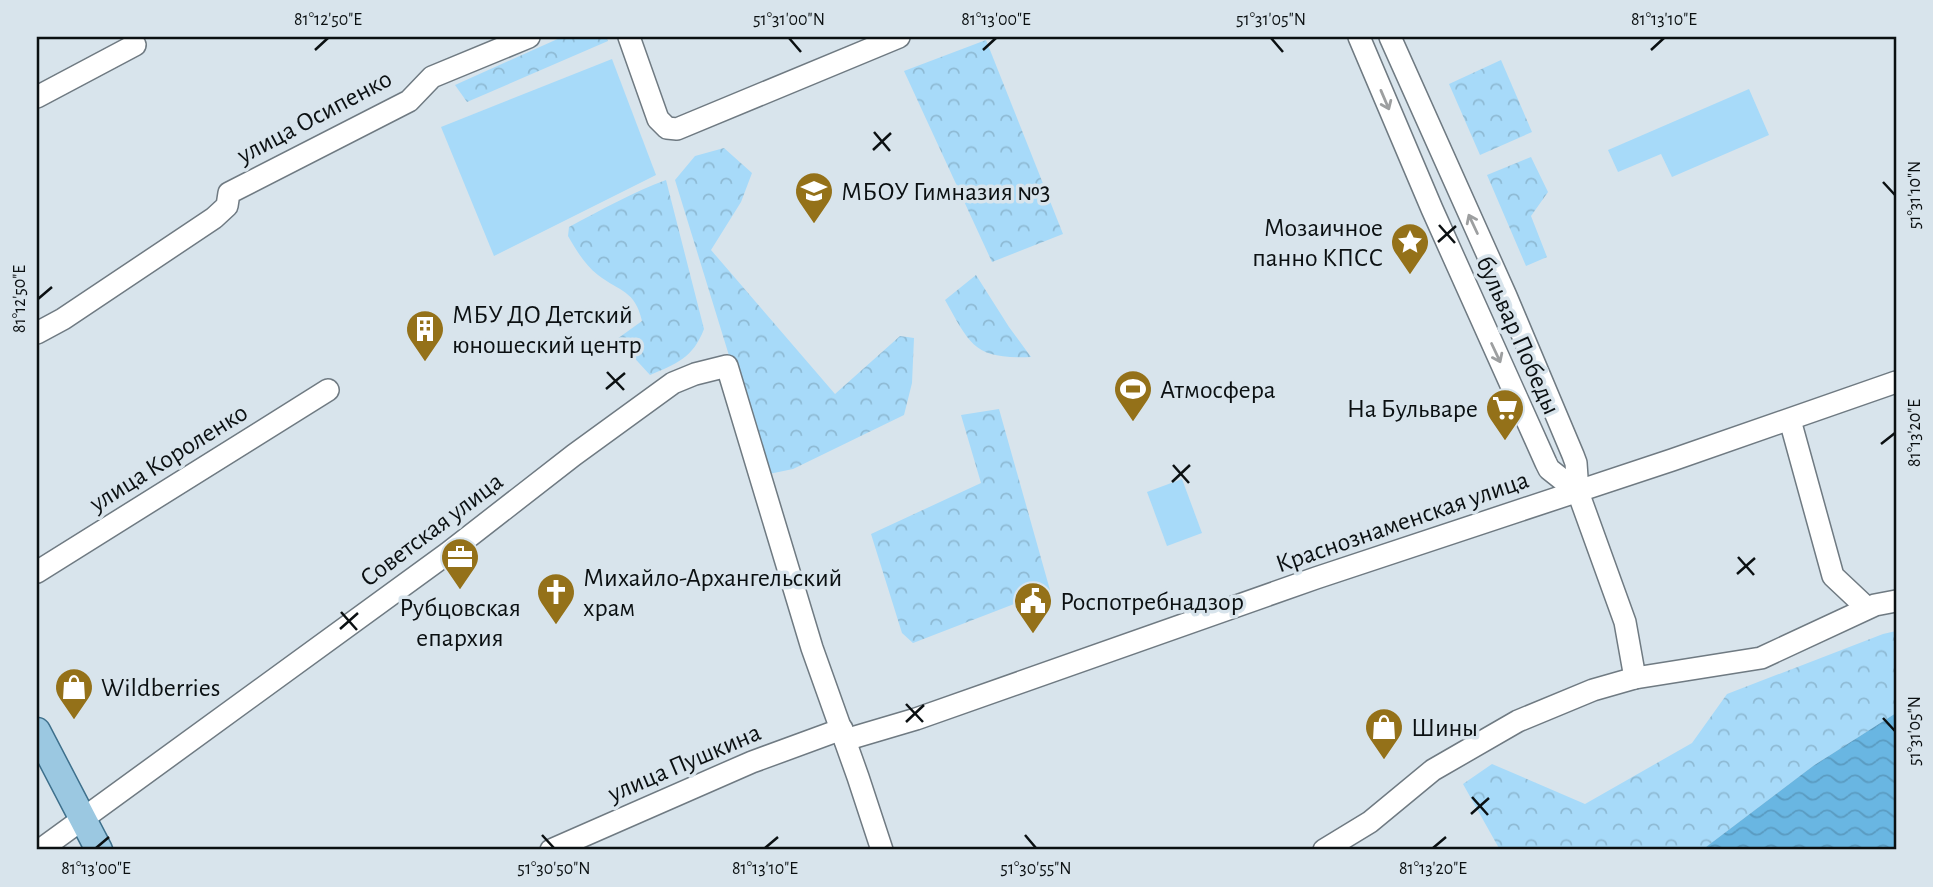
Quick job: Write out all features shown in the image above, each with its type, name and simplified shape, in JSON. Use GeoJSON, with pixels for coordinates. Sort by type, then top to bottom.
{"type":"FeatureCollection","features":[{"type":"Feature","properties":{"kind":"main road"},"geometry":{"type":"LineString","coordinates":[[37,731],[99,850]]}},
{"type":"Feature","properties":{"kind":"street","name":"улица Осипенко"},"geometry":{"type":"LineString","coordinates":[[37,333],[63,319],[215,218],[228,206],[229,193],[409,101],[432,77],[529,37]]}},
{"type":"Feature","properties":{"kind":"street"},"geometry":{"type":"LineString","coordinates":[[629,37],[659,119],[667,128],[677,129],[899,37]]}},
{"type":"Feature","properties":{"kind":"street","name":"бульвар Победы"},"geometry":{"type":"LineString","coordinates":[[1359,37],[1478,314],[1549,469],[1577,492]]}},
{"type":"Feature","properties":{"kind":"street","name":"бульвар Победы"},"geometry":{"type":"LineString","coordinates":[[1390,37],[1508,302],[1576,463],[1577,492],[1625,622],[1635,678]]}},
{"type":"Feature","properties":{"kind":"street"},"geometry":{"type":"LineString","coordinates":[[37,97],[135,45]]}},
{"type":"Feature","properties":{"kind":"street"},"geometry":{"type":"LineString","coordinates":[[1426,194],[1454,183]]}},
{"type":"Feature","properties":{"kind":"street"},"geometry":{"type":"LineString","coordinates":[[1478,314],[1508,302]]}},
{"type":"Feature","properties":{"kind":"street","name":"Советская улица"},"geometry":{"type":"LineString","coordinates":[[40,850],[448,553],[574,455],[673,383],[727,366],[812,648],[844,735]]}},
{"type":"Feature","properties":{"kind":"street","name":"Краснознаменская улица"},"geometry":{"type":"LineString","coordinates":[[844,735],[916,719],[1394,551],[1577,492],[1896,382]]}},
{"type":"Feature","properties":{"kind":"street","name":"улица Короленко"},"geometry":{"type":"LineString","coordinates":[[37,572],[328,390]]}},
{"type":"Feature","properties":{"kind":"street"},"geometry":{"type":"LineString","coordinates":[[1790,420],[1833,576],[1867,608]]}},
{"type":"Feature","properties":{"kind":"street"},"geometry":{"type":"LineString","coordinates":[[1325,850],[1370,822],[1433,771],[1518,720],[1593,690],[1635,678],[1761,659],[1867,608],[1896,601]]}},
{"type":"Feature","properties":{"kind":"street"},"geometry":{"type":"LineString","coordinates":[[844,735],[882,850]]}},
{"type":"Feature","properties":{"kind":"street","name":"улица Пушкина"},"geometry":{"type":"LineString","coordinates":[[551,850],[752,762],[844,735]]}},
{"type":"Feature","properties":{"kind":"green space"},"geometry":{"type":"Polygon","coordinates":[[[562,37],[606,37],[608,41],[467,102],[455,85],[562,37]]]}},
{"type":"Feature","properties":{"kind":"green space"},"geometry":{"type":"Polygon","coordinates":[[[986,40],[1063,234],[992,262],[904,71],[986,40]]]}},
{"type":"Feature","properties":{"kind":"green space"},"geometry":{"type":"Polygon","coordinates":[[[612,59],[656,175],[494,256],[441,127],[612,59]]]}},
{"type":"Feature","properties":{"kind":"green space"},"geometry":{"type":"Polygon","coordinates":[[[1501,60],[1532,132],[1480,155],[1449,84],[1501,60]]]}},
{"type":"Feature","properties":{"kind":"green space"},"geometry":{"type":"Polygon","coordinates":[[[1749,89],[1769,135],[1672,177],[1661,154],[1618,172],[1608,150],[1749,89]]]}},
{"type":"Feature","properties":{"kind":"green space"},"geometry":{"type":"Polygon","coordinates":[[[724,148],[752,173],[741,202],[711,250],[835,394],[900,336],[914,338],[912,383],[904,415],[793,469],[769,474],[739,388],[675,180],[695,156],[724,148]]]}},
{"type":"Feature","properties":{"kind":"green space"},"geometry":{"type":"Polygon","coordinates":[[[1531,157],[1548,192],[1531,216],[1547,257],[1526,266],[1487,175],[1531,157]]]}},
{"type":"Feature","properties":{"kind":"green space"},"geometry":{"type":"Polygon","coordinates":[[[666,180],[704,329],[695,347],[683,359],[650,375],[617,339],[642,321],[635,303],[626,293],[593,271],[568,236],[569,227],[666,180]]]}},
{"type":"Feature","properties":{"kind":"green space"},"geometry":{"type":"Polygon","coordinates":[[[976,275],[1031,357],[986,352],[976,346],[961,329],[945,300],[976,275]]]}},
{"type":"Feature","properties":{"kind":"green space"},"geometry":{"type":"Polygon","coordinates":[[[999,409],[1050,590],[913,643],[902,633],[871,534],[981,483],[961,415],[999,409]]]}},
{"type":"Feature","properties":{"kind":"green space"},"geometry":{"type":"Polygon","coordinates":[[[1182,479],[1202,533],[1167,546],[1147,492],[1182,479]]]}},
{"type":"Feature","properties":{"kind":"green space"},"geometry":{"type":"Polygon","coordinates":[[[1896,631],[1896,713],[1813,766],[1702,850],[1500,850],[1463,784],[1492,764],[1585,804],[1692,743],[1727,694],[1896,631]]]}},
{"type":"Feature","properties":{"kind":"water"},"geometry":{"type":"Polygon","coordinates":[[[1896,713],[1896,850],[1702,850],[1813,766],[1896,713]]]}},
{"type":"Feature","properties":{"kind":"place","name":"МБОУ Гимназия №3"},"geometry":{"type":"Point","coordinates":[814,225]}},
{"type":"Feature","properties":{"kind":"place","name":"Мозаичное панно КПСС"},"geometry":{"type":"Point","coordinates":[1410,276]}},
{"type":"Feature","properties":{"kind":"place","name":"МБУ ДО Детский юношеский центр"},"geometry":{"type":"Point","coordinates":[425,363]}},
{"type":"Feature","properties":{"kind":"place","name":"Атмосфера"},"geometry":{"type":"Point","coordinates":[1133,423]}},
{"type":"Feature","properties":{"kind":"place","name":"На Бульваре"},"geometry":{"type":"Point","coordinates":[1505,442]}},
{"type":"Feature","properties":{"kind":"place","name":"Рубцовская епархия"},"geometry":{"type":"Point","coordinates":[460,591]}},
{"type":"Feature","properties":{"kind":"place","name":"Михайло-Архангельский храм"},"geometry":{"type":"Point","coordinates":[556,626]}},
{"type":"Feature","properties":{"kind":"place","name":"Роспотребнадзор"},"geometry":{"type":"Point","coordinates":[1033,635]}},
{"type":"Feature","properties":{"kind":"place","name":"Wildberries"},"geometry":{"type":"Point","coordinates":[74,721]}},
{"type":"Feature","properties":{"kind":"place","name":"Шины"},"geometry":{"type":"Point","coordinates":[1384,761]}}]}
